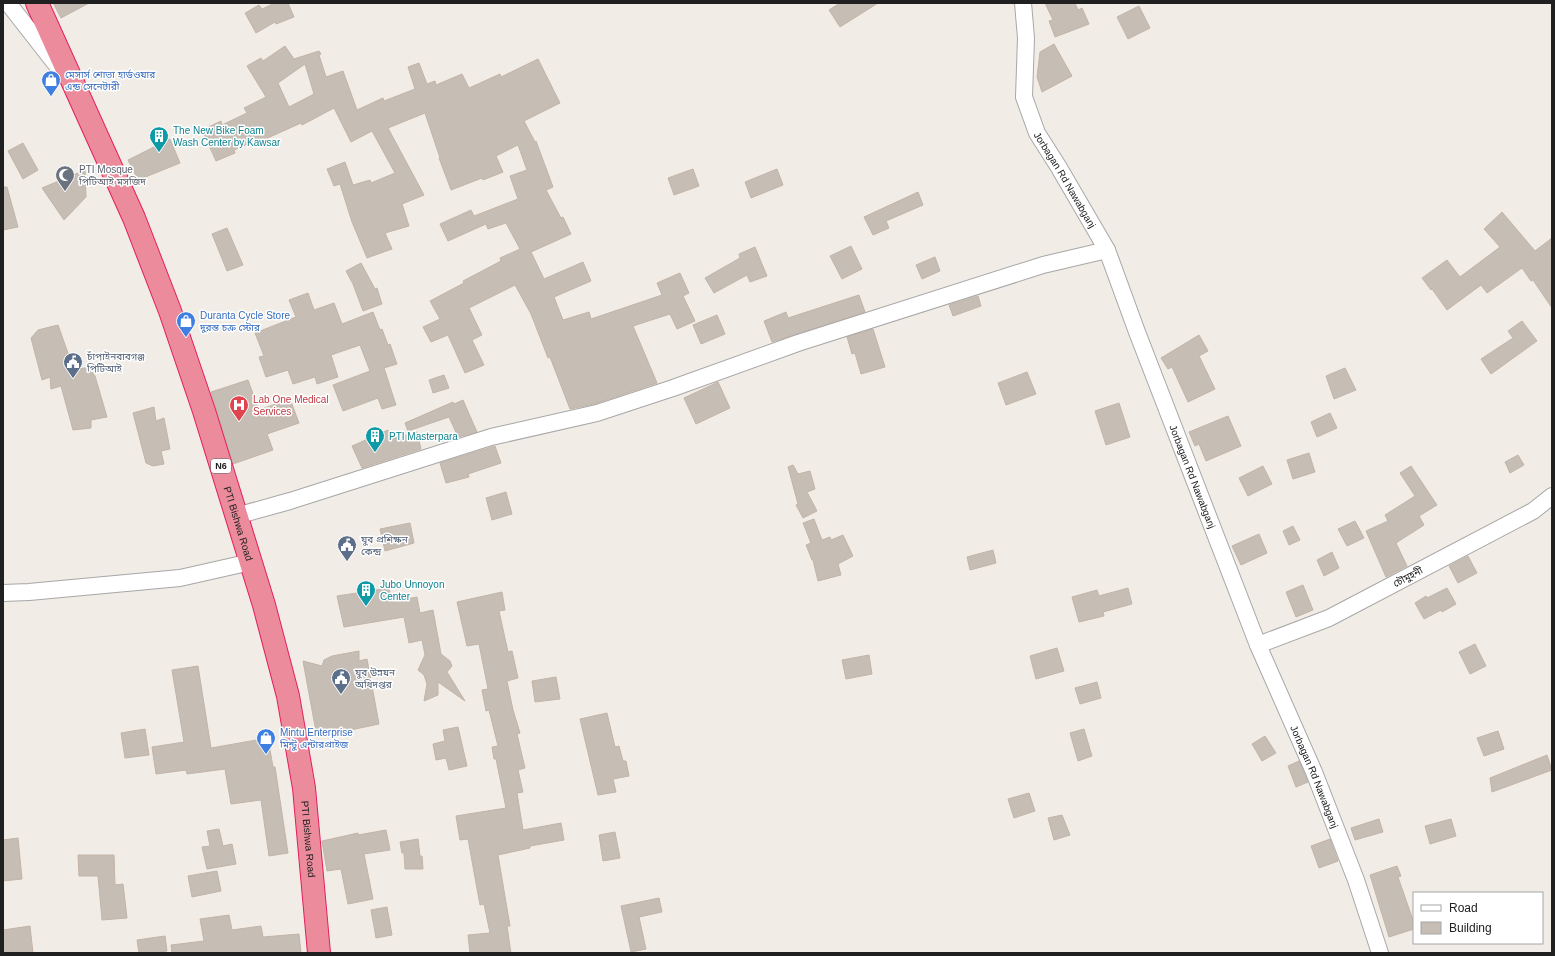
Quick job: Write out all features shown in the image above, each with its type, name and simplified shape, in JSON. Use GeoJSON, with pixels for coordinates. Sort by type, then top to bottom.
{"type":"FeatureCollection","features":[{"type":"Feature","properties":{"kind":"highway","name":"PTI Bishwa Road"},"geometry":{"type":"LineString","coordinates":[[37,3],[134,218],[167,304],[204,411],[264,606],[288,696],[304,788],[319,953]]}},
{"type":"Feature","properties":{"kind":"street","name":"Jorbagan Rd Nawabganj"},"geometry":{"type":"LineString","coordinates":[[1024,3],[1026,38],[1024,97],[1037,133],[1107,250],[1137,332],[1258,645],[1314,772],[1356,880],[1380,953]]}},
{"type":"Feature","properties":{"kind":"street"},"geometry":{"type":"LineString","coordinates":[[6,4],[58,67],[70,76]]}},
{"type":"Feature","properties":{"kind":"street"},"geometry":{"type":"LineString","coordinates":[[236,516],[290,502],[491,437],[597,413],[673,388],[798,343],[1043,265],[1107,250]]}},
{"type":"Feature","properties":{"kind":"street","name":"চৌমুহনী"},"geometry":{"type":"LineString","coordinates":[[1258,645],[1329,618],[1533,511],[1552,496]]}},
{"type":"Feature","properties":{"kind":"street"},"geometry":{"type":"LineString","coordinates":[[3,593],[180,578],[250,562]]}},
{"type":"Feature","properties":{"kind":"building"},"geometry":{"type":"Polygon","coordinates":[[[53,3],[89,3],[61,18],[53,3]]]}},
{"type":"Feature","properties":{"kind":"building"},"geometry":{"type":"Polygon","coordinates":[[[275,3],[288,3],[294,17],[276,24],[275,22],[256,33],[245,13],[259,5],[262,9],[275,3]]]}},
{"type":"Feature","properties":{"kind":"building"},"geometry":{"type":"Polygon","coordinates":[[[840,3],[878,3],[840,27],[829,10],[840,3]]]}},
{"type":"Feature","properties":{"kind":"building"},"geometry":{"type":"Polygon","coordinates":[[[1045,3],[1075,3],[1078,10],[1082,8],[1089,24],[1055,37],[1049,21],[1053,20],[1045,3]]]}},
{"type":"Feature","properties":{"kind":"building"},"geometry":{"type":"Polygon","coordinates":[[[1139,6],[1150,28],[1128,39],[1117,17],[1139,6]]]}},
{"type":"Feature","properties":{"kind":"building"},"geometry":{"type":"Polygon","coordinates":[[[1054,44],[1072,76],[1042,92],[1037,77],[1040,52],[1054,44]]]}},
{"type":"Feature","properties":{"kind":"building"},"geometry":{"type":"Polygon","coordinates":[[[285,46],[294,59],[319,51],[326,77],[343,71],[357,110],[383,98],[384,101],[415,89],[408,67],[419,63],[427,84],[435,81],[436,85],[462,74],[469,88],[500,74],[501,77],[538,59],[560,103],[524,121],[535,142],[536,141],[553,187],[546,190],[561,218],[563,217],[571,234],[531,252],[544,279],[583,262],[591,281],[554,297],[563,320],[589,312],[591,319],[662,295],[657,283],[680,273],[689,293],[683,296],[695,321],[677,329],[670,314],[633,326],[657,383],[594,404],[570,409],[550,357],[548,358],[531,314],[515,285],[469,308],[482,335],[472,340],[484,365],[465,373],[448,335],[431,342],[423,327],[440,319],[430,301],[464,283],[463,281],[501,261],[500,258],[520,249],[506,223],[488,229],[486,224],[448,241],[440,224],[471,210],[474,216],[518,199],[510,176],[527,170],[518,145],[496,156],[503,172],[451,190],[425,113],[388,128],[424,195],[402,204],[409,226],[385,233],[392,249],[367,258],[352,222],[340,184],[334,186],[327,169],[345,162],[353,185],[370,180],[371,183],[395,173],[372,131],[351,142],[334,108],[302,125],[301,123],[261,141],[259,139],[234,150],[235,153],[216,161],[202,130],[221,121],[222,125],[247,113],[244,108],[266,97],[247,66],[261,58],[263,61],[285,46]],[[305,64],[278,83],[289,107],[314,94],[305,64]]]}},
{"type":"Feature","properties":{"kind":"building","name":"The New Bike Foam Wash Center by Kawsar"},"geometry":{"type":"Polygon","coordinates":[[[170,139],[180,163],[138,180],[128,160],[170,139]]]}},
{"type":"Feature","properties":{"kind":"building"},"geometry":{"type":"Polygon","coordinates":[[[23,143],[38,170],[23,179],[8,151],[23,143]]]}},
{"type":"Feature","properties":{"kind":"building"},"geometry":{"type":"Polygon","coordinates":[[[693,169],[699,186],[674,195],[668,178],[693,169]]]}},
{"type":"Feature","properties":{"kind":"building"},"geometry":{"type":"Polygon","coordinates":[[[777,169],[783,185],[751,198],[745,182],[777,169]]]}},
{"type":"Feature","properties":{"kind":"building","name":"PTI Mosque পিটিআই মসজিদ"},"geometry":{"type":"Polygon","coordinates":[[[85,170],[86,197],[64,220],[42,188],[85,170]]]}},
{"type":"Feature","properties":{"kind":"building"},"geometry":{"type":"Polygon","coordinates":[[[3,187],[7,187],[18,227],[3,230],[3,187]]]}},
{"type":"Feature","properties":{"kind":"building"},"geometry":{"type":"Polygon","coordinates":[[[918,192],[923,205],[886,221],[889,228],[873,235],[864,217],[918,192]]]}},
{"type":"Feature","properties":{"kind":"building"},"geometry":{"type":"Polygon","coordinates":[[[1502,212],[1535,251],[1552,238],[1552,308],[1533,280],[1531,281],[1522,268],[1487,293],[1481,285],[1447,310],[1422,278],[1447,260],[1460,277],[1500,247],[1484,229],[1502,212]]]}},
{"type":"Feature","properties":{"kind":"building"},"geometry":{"type":"Polygon","coordinates":[[[227,228],[243,265],[227,271],[212,234],[227,228]]]}},
{"type":"Feature","properties":{"kind":"building"},"geometry":{"type":"Polygon","coordinates":[[[851,246],[862,269],[842,279],[830,256],[851,246]]]}},
{"type":"Feature","properties":{"kind":"building"},"geometry":{"type":"Polygon","coordinates":[[[755,247],[767,276],[750,282],[747,275],[714,293],[705,278],[740,258],[739,254],[755,247]]]}},
{"type":"Feature","properties":{"kind":"building"},"geometry":{"type":"Polygon","coordinates":[[[935,257],[940,271],[922,279],[916,265],[935,257]]]}},
{"type":"Feature","properties":{"kind":"building"},"geometry":{"type":"Polygon","coordinates":[[[361,263],[375,289],[377,288],[382,304],[363,311],[353,284],[346,271],[361,263]]]}},
{"type":"Feature","properties":{"kind":"building"},"geometry":{"type":"Polygon","coordinates":[[[308,293],[314,310],[334,303],[342,324],[373,312],[380,330],[382,329],[388,345],[390,344],[397,364],[384,368],[396,405],[382,409],[378,398],[343,411],[333,385],[370,371],[360,345],[331,355],[338,377],[317,384],[315,377],[293,384],[288,370],[266,377],[259,357],[264,356],[255,333],[296,317],[289,300],[308,293]]]}},
{"type":"Feature","properties":{"kind":"building"},"geometry":{"type":"Polygon","coordinates":[[[859,295],[865,312],[772,342],[764,321],[786,312],[788,318],[859,295]]]}},
{"type":"Feature","properties":{"kind":"building"},"geometry":{"type":"Polygon","coordinates":[[[978,296],[981,306],[953,316],[949,305],[978,296]]]}},
{"type":"Feature","properties":{"kind":"building"},"geometry":{"type":"Polygon","coordinates":[[[717,315],[725,334],[701,344],[693,325],[717,315]]]}},
{"type":"Feature","properties":{"kind":"building"},"geometry":{"type":"Polygon","coordinates":[[[1522,321],[1537,341],[1491,374],[1481,359],[1513,338],[1508,331],[1522,321]]]}},
{"type":"Feature","properties":{"kind":"building","name":"চাঁপাইনবাবগঞ্জ পিটিআই"},"geometry":{"type":"Polygon","coordinates":[[[58,325],[74,370],[89,367],[95,376],[107,417],[91,420],[91,428],[73,430],[61,386],[51,389],[50,377],[42,380],[31,338],[38,330],[58,325]]]}},
{"type":"Feature","properties":{"kind":"building"},"geometry":{"type":"Polygon","coordinates":[[[873,329],[885,367],[861,374],[855,353],[852,354],[847,337],[873,329]]]}},
{"type":"Feature","properties":{"kind":"building"},"geometry":{"type":"Polygon","coordinates":[[[1199,335],[1208,351],[1199,356],[1215,389],[1188,402],[1172,367],[1168,369],[1161,358],[1199,335]]]}},
{"type":"Feature","properties":{"kind":"building"},"geometry":{"type":"Polygon","coordinates":[[[1345,368],[1356,390],[1334,399],[1326,376],[1345,368]]]}},
{"type":"Feature","properties":{"kind":"building"},"geometry":{"type":"Polygon","coordinates":[[[1027,372],[1036,394],[1006,405],[998,383],[1027,372]]]}},
{"type":"Feature","properties":{"kind":"building"},"geometry":{"type":"Polygon","coordinates":[[[444,375],[449,388],[433,393],[429,380],[444,375]]]}},
{"type":"Feature","properties":{"kind":"building","name":"Lab One Medical Services"},"geometry":{"type":"Polygon","coordinates":[[[248,380],[259,410],[290,399],[299,423],[267,434],[273,450],[233,464],[211,392],[248,380]]]}},
{"type":"Feature","properties":{"kind":"building"},"geometry":{"type":"Polygon","coordinates":[[[718,382],[730,408],[696,424],[684,398],[718,382]]]}},
{"type":"Feature","properties":{"kind":"building"},"geometry":{"type":"Polygon","coordinates":[[[463,400],[477,432],[458,437],[449,417],[408,431],[405,423],[453,402],[454,404],[463,400]]]}},
{"type":"Feature","properties":{"kind":"building"},"geometry":{"type":"Polygon","coordinates":[[[1119,403],[1130,437],[1106,445],[1095,411],[1119,403]]]}},
{"type":"Feature","properties":{"kind":"building"},"geometry":{"type":"Polygon","coordinates":[[[154,407],[156,421],[164,418],[170,449],[161,451],[164,464],[153,466],[146,463],[133,413],[154,407]]]}},
{"type":"Feature","properties":{"kind":"building"},"geometry":{"type":"Polygon","coordinates":[[[1330,413],[1337,428],[1317,437],[1311,422],[1330,413]]]}},
{"type":"Feature","properties":{"kind":"building"},"geometry":{"type":"Polygon","coordinates":[[[1228,416],[1241,446],[1206,461],[1199,444],[1195,446],[1189,432],[1228,416]]]}},
{"type":"Feature","properties":{"kind":"building","name":"PTI Masterpara"},"geometry":{"type":"Polygon","coordinates":[[[388,430],[391,439],[417,432],[421,449],[362,468],[352,446],[388,430]]]}},
{"type":"Feature","properties":{"kind":"building"},"geometry":{"type":"Polygon","coordinates":[[[495,446],[501,463],[468,474],[469,477],[446,483],[440,463],[495,446]]]}},
{"type":"Feature","properties":{"kind":"building"},"geometry":{"type":"Polygon","coordinates":[[[1309,453],[1315,472],[1293,479],[1287,460],[1309,453]]]}},
{"type":"Feature","properties":{"kind":"building"},"geometry":{"type":"Polygon","coordinates":[[[1518,455],[1524,465],[1510,473],[1505,462],[1518,455]]]}},
{"type":"Feature","properties":{"kind":"building"},"geometry":{"type":"Polygon","coordinates":[[[793,465],[798,474],[810,471],[815,489],[807,492],[817,511],[803,518],[796,505],[798,504],[788,467],[793,465]]]}},
{"type":"Feature","properties":{"kind":"building"},"geometry":{"type":"Polygon","coordinates":[[[1263,466],[1272,484],[1248,496],[1239,478],[1263,466]]]}},
{"type":"Feature","properties":{"kind":"building"},"geometry":{"type":"Polygon","coordinates":[[[1411,466],[1437,505],[1419,516],[1424,525],[1396,543],[1407,566],[1386,577],[1366,531],[1388,521],[1385,515],[1415,496],[1400,473],[1411,466]]]}},
{"type":"Feature","properties":{"kind":"building"},"geometry":{"type":"Polygon","coordinates":[[[506,492],[512,514],[492,520],[486,498],[506,492]]]}},
{"type":"Feature","properties":{"kind":"building"},"geometry":{"type":"Polygon","coordinates":[[[814,519],[822,540],[830,537],[831,540],[843,535],[853,556],[838,564],[841,575],[818,581],[813,560],[806,545],[811,543],[803,523],[814,519]]]}},
{"type":"Feature","properties":{"kind":"building"},"geometry":{"type":"Polygon","coordinates":[[[1355,521],[1364,538],[1347,546],[1338,529],[1355,521]]]}},
{"type":"Feature","properties":{"kind":"building"},"geometry":{"type":"Polygon","coordinates":[[[410,523],[414,543],[385,551],[380,529],[410,523]]]}},
{"type":"Feature","properties":{"kind":"building"},"geometry":{"type":"Polygon","coordinates":[[[1293,526],[1300,540],[1289,545],[1283,531],[1293,526]]]}},
{"type":"Feature","properties":{"kind":"building"},"geometry":{"type":"Polygon","coordinates":[[[1259,534],[1267,553],[1241,565],[1232,546],[1259,534]]]}},
{"type":"Feature","properties":{"kind":"building"},"geometry":{"type":"Polygon","coordinates":[[[993,550],[996,563],[970,570],[967,557],[993,550]]]}},
{"type":"Feature","properties":{"kind":"building"},"geometry":{"type":"Polygon","coordinates":[[[1332,552],[1339,568],[1324,576],[1317,560],[1332,552]]]}},
{"type":"Feature","properties":{"kind":"building"},"geometry":{"type":"Polygon","coordinates":[[[1468,556],[1477,573],[1458,583],[1449,566],[1468,556]]]}},
{"type":"Feature","properties":{"kind":"building"},"geometry":{"type":"Polygon","coordinates":[[[1303,585],[1313,610],[1296,617],[1286,592],[1303,585]]]}},
{"type":"Feature","properties":{"kind":"building"},"geometry":{"type":"Polygon","coordinates":[[[389,588],[392,602],[417,597],[420,613],[433,610],[441,654],[450,661],[452,666],[447,672],[465,701],[438,682],[438,695],[424,701],[427,684],[424,675],[418,670],[425,655],[422,640],[409,643],[404,617],[344,627],[337,596],[389,588]]]}},
{"type":"Feature","properties":{"kind":"building"},"geometry":{"type":"Polygon","coordinates":[[[1128,588],[1132,604],[1103,612],[1104,616],[1079,622],[1072,597],[1097,590],[1099,596],[1128,588]]]}},
{"type":"Feature","properties":{"kind":"building"},"geometry":{"type":"Polygon","coordinates":[[[1447,588],[1456,604],[1442,612],[1441,610],[1424,619],[1415,603],[1426,596],[1427,598],[1447,588]]]}},
{"type":"Feature","properties":{"kind":"building"},"geometry":{"type":"Polygon","coordinates":[[[502,592],[505,610],[499,611],[508,652],[512,651],[518,678],[507,681],[513,710],[520,733],[517,734],[525,768],[518,770],[523,792],[517,793],[523,830],[561,823],[564,840],[530,846],[530,848],[498,855],[510,926],[507,926],[511,953],[470,953],[468,935],[490,933],[484,904],[480,905],[468,839],[460,840],[456,816],[506,808],[496,759],[494,759],[492,747],[498,746],[489,710],[486,711],[482,690],[488,689],[479,644],[467,646],[457,602],[502,592]]]}},
{"type":"Feature","properties":{"kind":"building"},"geometry":{"type":"Polygon","coordinates":[[[1475,644],[1486,666],[1470,674],[1459,652],[1475,644]]]}},
{"type":"Feature","properties":{"kind":"building"},"geometry":{"type":"Polygon","coordinates":[[[1057,648],[1064,671],[1036,679],[1030,656],[1057,648]]]}},
{"type":"Feature","properties":{"kind":"building","name":"যুব উন্নয়ন অধিদপ্তর"},"geometry":{"type":"Polygon","coordinates":[[[359,651],[359,661],[367,659],[379,724],[317,737],[303,661],[322,666],[324,660],[332,656],[359,651]]]}},
{"type":"Feature","properties":{"kind":"building"},"geometry":{"type":"Polygon","coordinates":[[[869,655],[872,674],[846,679],[842,660],[869,655]]]}},
{"type":"Feature","properties":{"kind":"building"},"geometry":{"type":"Polygon","coordinates":[[[198,666],[211,748],[268,738],[273,767],[275,767],[288,853],[269,856],[261,800],[231,804],[225,769],[187,774],[186,770],[156,774],[152,747],[184,742],[172,670],[198,666]]]}},
{"type":"Feature","properties":{"kind":"building"},"geometry":{"type":"Polygon","coordinates":[[[556,677],[560,699],[535,702],[532,681],[556,677]]]}},
{"type":"Feature","properties":{"kind":"building"},"geometry":{"type":"Polygon","coordinates":[[[1097,682],[1101,698],[1080,704],[1075,688],[1097,682]]]}},
{"type":"Feature","properties":{"kind":"building"},"geometry":{"type":"Polygon","coordinates":[[[607,713],[615,747],[619,746],[623,761],[626,761],[629,776],[613,779],[616,792],[598,795],[580,719],[607,713]]]}},
{"type":"Feature","properties":{"kind":"building"},"geometry":{"type":"Polygon","coordinates":[[[458,727],[467,766],[449,770],[446,758],[436,760],[433,744],[445,741],[443,730],[458,727]]]}},
{"type":"Feature","properties":{"kind":"building"},"geometry":{"type":"Polygon","coordinates":[[[145,729],[149,755],[125,758],[121,733],[145,729]]]}},
{"type":"Feature","properties":{"kind":"building"},"geometry":{"type":"Polygon","coordinates":[[[1084,729],[1092,756],[1078,761],[1070,733],[1084,729]]]}},
{"type":"Feature","properties":{"kind":"building"},"geometry":{"type":"Polygon","coordinates":[[[1498,731],[1504,749],[1484,756],[1477,738],[1498,731]]]}},
{"type":"Feature","properties":{"kind":"building"},"geometry":{"type":"Polygon","coordinates":[[[1265,736],[1276,753],[1262,761],[1252,744],[1265,736]]]}},
{"type":"Feature","properties":{"kind":"building"},"geometry":{"type":"Polygon","coordinates":[[[1547,755],[1552,770],[1492,792],[1490,778],[1547,755]]]}},
{"type":"Feature","properties":{"kind":"building"},"geometry":{"type":"Polygon","coordinates":[[[1299,761],[1308,782],[1296,787],[1288,766],[1299,761]]]}},
{"type":"Feature","properties":{"kind":"building"},"geometry":{"type":"Polygon","coordinates":[[[1029,793],[1035,811],[1014,818],[1008,799],[1029,793]]]}},
{"type":"Feature","properties":{"kind":"building"},"geometry":{"type":"Polygon","coordinates":[[[1062,815],[1070,835],[1054,840],[1048,818],[1062,815]]]}},
{"type":"Feature","properties":{"kind":"building"},"geometry":{"type":"Polygon","coordinates":[[[1379,819],[1383,832],[1355,840],[1351,828],[1379,819]]]}},
{"type":"Feature","properties":{"kind":"building"},"geometry":{"type":"Polygon","coordinates":[[[1451,819],[1456,836],[1430,844],[1425,826],[1451,819]]]}},
{"type":"Feature","properties":{"kind":"building"},"geometry":{"type":"Polygon","coordinates":[[[219,829],[223,846],[232,844],[236,864],[207,869],[202,847],[210,846],[207,831],[219,829]]]}},
{"type":"Feature","properties":{"kind":"building"},"geometry":{"type":"Polygon","coordinates":[[[386,830],[390,850],[364,854],[373,899],[348,904],[341,869],[327,871],[322,841],[358,833],[358,835],[386,830]]]}},
{"type":"Feature","properties":{"kind":"building"},"geometry":{"type":"Polygon","coordinates":[[[615,832],[620,858],[603,861],[599,835],[615,832]]]}},
{"type":"Feature","properties":{"kind":"building"},"geometry":{"type":"Polygon","coordinates":[[[18,838],[22,879],[3,881],[3,840],[18,838]]]}},
{"type":"Feature","properties":{"kind":"building"},"geometry":{"type":"Polygon","coordinates":[[[418,839],[423,869],[405,869],[404,853],[402,853],[400,842],[418,839]]]}},
{"type":"Feature","properties":{"kind":"building"},"geometry":{"type":"Polygon","coordinates":[[[1330,839],[1338,861],[1319,868],[1311,846],[1330,839]]]}},
{"type":"Feature","properties":{"kind":"building"},"geometry":{"type":"Polygon","coordinates":[[[78,855],[114,855],[115,885],[123,884],[127,918],[102,920],[98,876],[79,876],[78,855]]]}},
{"type":"Feature","properties":{"kind":"building"},"geometry":{"type":"Polygon","coordinates":[[[1397,866],[1401,876],[1398,877],[1413,920],[1413,929],[1389,937],[1370,875],[1397,866]]]}},
{"type":"Feature","properties":{"kind":"building"},"geometry":{"type":"Polygon","coordinates":[[[217,871],[221,891],[192,897],[188,876],[217,871]]]}},
{"type":"Feature","properties":{"kind":"building"},"geometry":{"type":"Polygon","coordinates":[[[659,898],[662,912],[639,917],[646,949],[631,952],[621,906],[659,898]]]}},
{"type":"Feature","properties":{"kind":"building"},"geometry":{"type":"Polygon","coordinates":[[[387,907],[392,935],[376,938],[371,910],[387,907]]]}},
{"type":"Feature","properties":{"kind":"building"},"geometry":{"type":"Polygon","coordinates":[[[229,915],[232,930],[261,926],[263,937],[299,934],[301,953],[172,953],[171,945],[204,941],[200,919],[229,915]]]}},
{"type":"Feature","properties":{"kind":"building"},"geometry":{"type":"Polygon","coordinates":[[[30,926],[33,953],[3,953],[3,930],[30,926]]]}},
{"type":"Feature","properties":{"kind":"building"},"geometry":{"type":"Polygon","coordinates":[[[165,936],[167,951],[139,953],[137,940],[165,936]]]}},
{"type":"Feature","properties":{"kind":"place","name":"মেসার্স শোভা হার্ডওয়ার এন্ড সেনেটারী"},"geometry":{"type":"Point","coordinates":[51,97]}},
{"type":"Feature","properties":{"kind":"place","name":"The New Bike Foam Wash Center by Kawsar"},"geometry":{"type":"Point","coordinates":[159,153]}},
{"type":"Feature","properties":{"kind":"place","name":"PTI Mosque পিটিআই মসজিদ"},"geometry":{"type":"Point","coordinates":[65,192]}},
{"type":"Feature","properties":{"kind":"place","name":"Duranta Cycle Store দুরন্ত চক্র স্টোর"},"geometry":{"type":"Point","coordinates":[186,338]}},
{"type":"Feature","properties":{"kind":"place","name":"চাঁপাইনবাবগঞ্জ পিটিআই"},"geometry":{"type":"Point","coordinates":[73,379]}},
{"type":"Feature","properties":{"kind":"place","name":"Lab One Medical Services"},"geometry":{"type":"Point","coordinates":[239,422]}},
{"type":"Feature","properties":{"kind":"place","name":"PTI Masterpara"},"geometry":{"type":"Point","coordinates":[375,453]}},
{"type":"Feature","properties":{"kind":"place","name":"যুব প্রশিক্ষন কেন্দ্র"},"geometry":{"type":"Point","coordinates":[347,562]}},
{"type":"Feature","properties":{"kind":"place","name":"Jubo Unnoyon Center"},"geometry":{"type":"Point","coordinates":[366,607]}},
{"type":"Feature","properties":{"kind":"place","name":"যুব উন্নয়ন অধিদপ্তর"},"geometry":{"type":"Point","coordinates":[341,695]}},
{"type":"Feature","properties":{"kind":"place","name":"Mintu Enterprise মিন্টু এন্টারপ্রাইজ"},"geometry":{"type":"Point","coordinates":[266,755]}}]}
